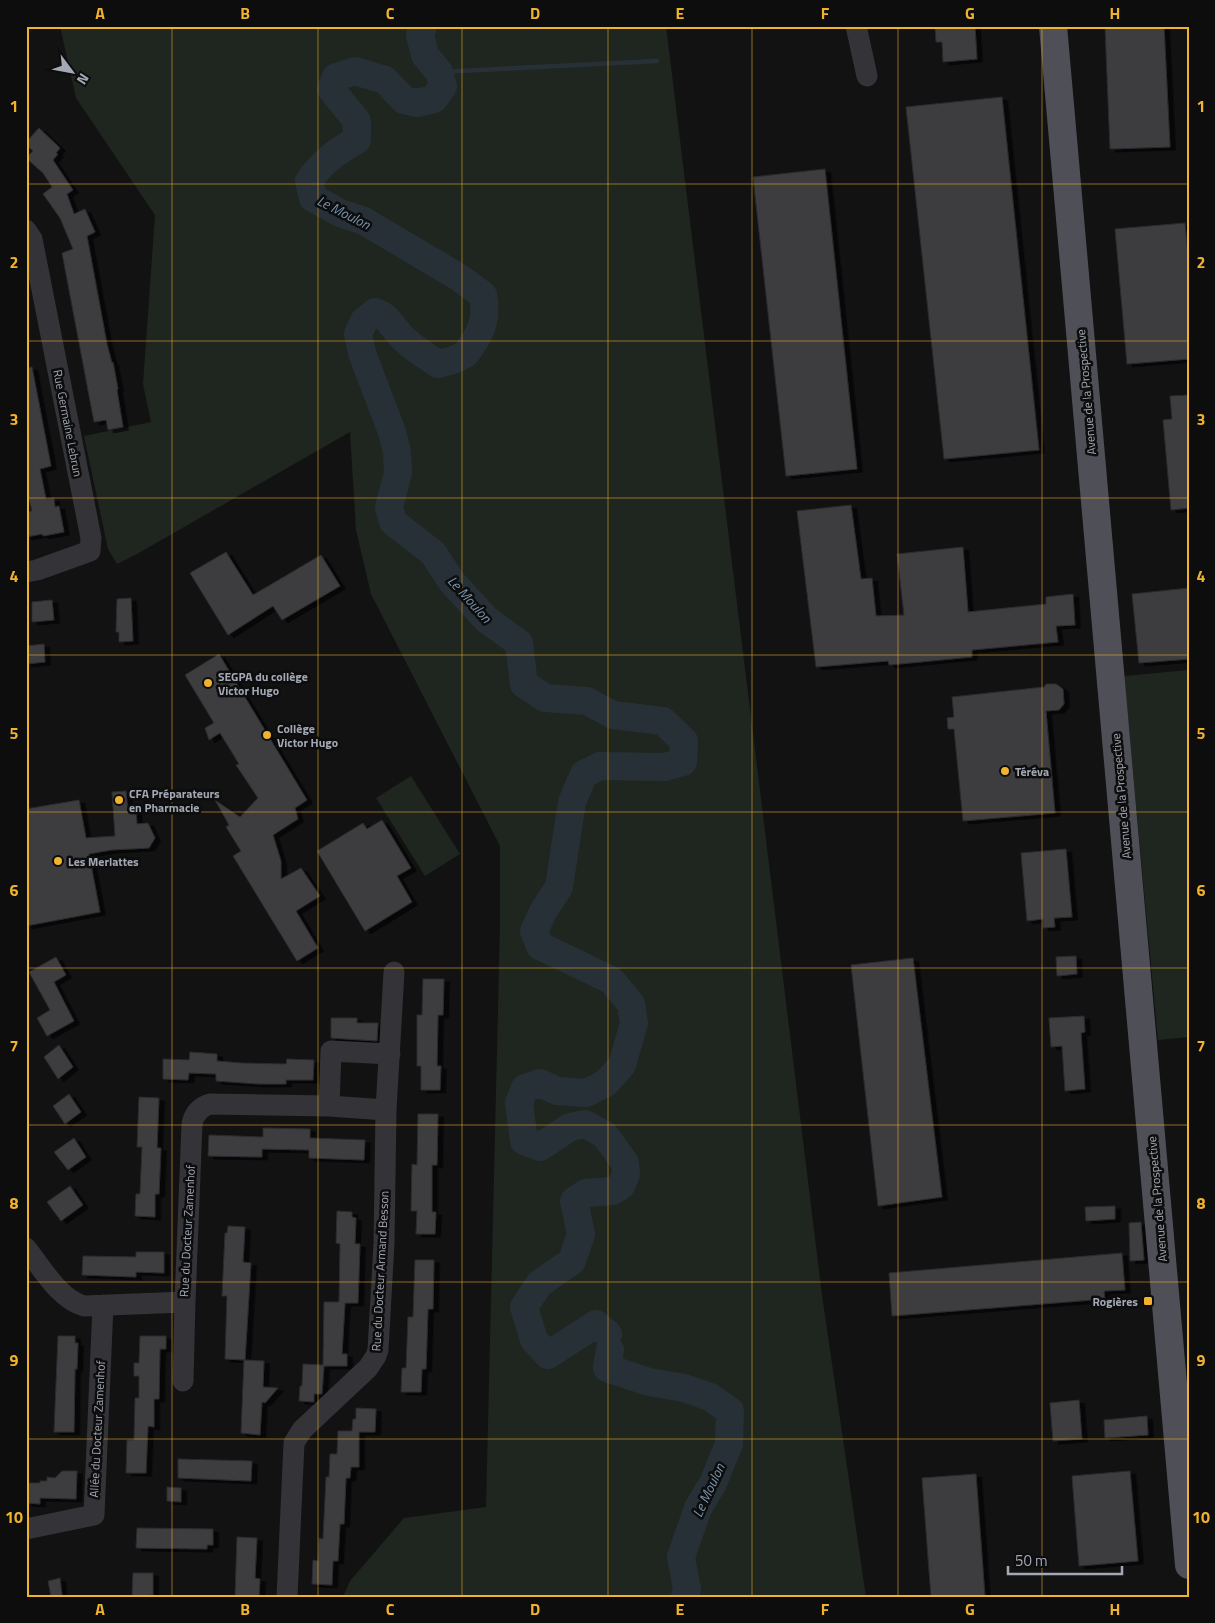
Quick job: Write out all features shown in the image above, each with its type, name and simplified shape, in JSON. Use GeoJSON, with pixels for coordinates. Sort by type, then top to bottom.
{"type":"FeatureCollection","features":[{"type":"Feature","properties":{"kind":"main road","name":"Avenue de la Prospective"},"geometry":{"type":"LineString","coordinates":[[1053,26],[1189,1565]]}},
{"type":"Feature","properties":{"kind":"street"},"geometry":{"type":"LineString","coordinates":[[856,26],[867,76]]}},
{"type":"Feature","properties":{"kind":"street","name":"Rue Germaine Lebrun"},"geometry":{"type":"LineString","coordinates":[[26,230],[32,239],[91,538],[90,552],[26,572]]}},
{"type":"Feature","properties":{"kind":"street","name":"Rue du Docteur Armand Besson"},"geometry":{"type":"LineString","coordinates":[[287,1597],[294,1443],[302,1430],[368,1368],[378,1350],[384,1243],[386,1110],[394,972]]}},
{"type":"Feature","properties":{"kind":"street"},"geometry":{"type":"LineString","coordinates":[[329,1106],[331,1051],[390,1054]]}},
{"type":"Feature","properties":{"kind":"street","name":"Rue du Docteur Zamenhof"},"geometry":{"type":"LineString","coordinates":[[26,1248],[62,1294],[84,1306],[185,1302],[192,1124],[194,1116],[204,1106],[210,1104],[329,1106],[386,1110]]}},
{"type":"Feature","properties":{"kind":"street"},"geometry":{"type":"LineString","coordinates":[[184,1381],[185,1302]]}},
{"type":"Feature","properties":{"kind":"street","name":"Allée du Docteur Zamenhof"},"geometry":{"type":"LineString","coordinates":[[26,1528],[94,1515],[103,1305]]}},
{"type":"Feature","properties":{"kind":"shaded area"},"geometry":{"type":"Polygon","coordinates":[[[60,26],[666,26],[822,1295],[866,1597],[343,1597],[350,1581],[404,1518],[486,1507],[500,926],[500,846],[371,594],[356,530],[350,432],[117,564],[108,549],[84,436],[151,422],[143,384],[155,215],[76,98],[60,26]]]}},
{"type":"Feature","properties":{"kind":"shaded area"},"geometry":{"type":"Polygon","coordinates":[[[1189,670],[1189,1037],[1158,1040],[1124,676],[1189,670]]]}},
{"type":"Feature","properties":{"kind":"shaded area"},"geometry":{"type":"Polygon","coordinates":[[[411,776],[460,854],[425,876],[376,798],[411,776]]]}},
{"type":"Feature","properties":{"kind":"building"},"geometry":{"type":"Polygon","coordinates":[[[935,26],[975,26],[977,59],[943,62],[942,42],[936,42],[935,26]]]}},
{"type":"Feature","properties":{"kind":"building"},"geometry":{"type":"Polygon","coordinates":[[[1105,26],[1164,26],[1170,147],[1110,149],[1105,26]]]}},
{"type":"Feature","properties":{"kind":"building"},"geometry":{"type":"Polygon","coordinates":[[[1002,97],[1039,450],[944,459],[906,107],[1002,97]]]}},
{"type":"Feature","properties":{"kind":"building"},"geometry":{"type":"Polygon","coordinates":[[[39,128],[60,148],[53,160],[73,190],[67,194],[74,214],[85,209],[95,232],[87,236],[107,344],[113,362],[123,427],[108,430],[106,420],[94,422],[62,253],[73,249],[60,218],[43,194],[52,187],[43,173],[26,158],[33,151],[26,145],[26,142],[39,128]]]}},
{"type":"Feature","properties":{"kind":"building"},"geometry":{"type":"Polygon","coordinates":[[[825,169],[857,469],[786,476],[753,177],[825,169]]]}},
{"type":"Feature","properties":{"kind":"building"},"geometry":{"type":"Polygon","coordinates":[[[1185,223],[1189,268],[1189,359],[1127,364],[1115,229],[1185,223]]]}},
{"type":"Feature","properties":{"kind":"building"},"geometry":{"type":"Polygon","coordinates":[[[32,367],[51,466],[40,469],[46,499],[54,498],[55,507],[59,506],[64,532],[26,537],[26,512],[32,511],[26,487],[26,368],[32,367]]]}},
{"type":"Feature","properties":{"kind":"building"},"geometry":{"type":"Polygon","coordinates":[[[1189,395],[1189,508],[1171,510],[1163,420],[1172,419],[1170,396],[1189,395]]]}},
{"type":"Feature","properties":{"kind":"building"},"geometry":{"type":"Polygon","coordinates":[[[851,505],[861,579],[872,578],[876,616],[904,615],[897,554],[963,547],[968,612],[1046,604],[1046,597],[1073,594],[1075,625],[1056,626],[1058,642],[972,650],[972,657],[889,665],[888,661],[816,667],[797,511],[851,505]]]}},
{"type":"Feature","properties":{"kind":"building"},"geometry":{"type":"Polygon","coordinates":[[[226,552],[253,595],[321,555],[340,586],[282,620],[273,606],[228,635],[190,573],[226,552]]]}},
{"type":"Feature","properties":{"kind":"building"},"geometry":{"type":"Polygon","coordinates":[[[1189,588],[1189,659],[1139,663],[1132,594],[1189,588]]]}},
{"type":"Feature","properties":{"kind":"building"},"geometry":{"type":"Polygon","coordinates":[[[131,598],[133,641],[119,642],[119,632],[116,632],[117,599],[131,598]]]}},
{"type":"Feature","properties":{"kind":"building"},"geometry":{"type":"Polygon","coordinates":[[[52,600],[54,620],[32,622],[32,602],[52,600]]]}},
{"type":"Feature","properties":{"kind":"building"},"geometry":{"type":"Polygon","coordinates":[[[44,644],[45,662],[26,664],[26,646],[44,644]]]}},
{"type":"Feature","properties":{"kind":"building"},"geometry":{"type":"Polygon","coordinates":[[[219,654],[307,800],[295,808],[298,819],[273,835],[281,861],[281,879],[301,868],[320,896],[296,911],[318,948],[297,961],[233,856],[241,851],[226,827],[229,825],[215,800],[240,817],[258,798],[236,765],[239,764],[220,733],[209,740],[205,728],[214,723],[185,675],[219,654]]]}},
{"type":"Feature","properties":{"kind":"building","name":"Téréva"},"geometry":{"type":"Polygon","coordinates":[[[1046,684],[1056,684],[1063,689],[1064,704],[1059,710],[1046,711],[1055,813],[963,821],[954,729],[948,729],[947,718],[954,717],[952,697],[1044,687],[1046,684]]]}},
{"type":"Feature","properties":{"kind":"building","name":"Les Merlattes"},"geometry":{"type":"Polygon","coordinates":[[[126,791],[128,812],[136,811],[137,824],[148,823],[155,838],[149,848],[111,850],[89,854],[100,912],[26,926],[26,809],[79,800],[86,838],[115,836],[112,792],[126,791]]]}},
{"type":"Feature","properties":{"kind":"building"},"geometry":{"type":"Polygon","coordinates":[[[382,820],[411,868],[397,876],[412,902],[365,931],[317,851],[363,823],[367,829],[382,820]]]}},
{"type":"Feature","properties":{"kind":"building"},"geometry":{"type":"Polygon","coordinates":[[[1066,849],[1072,917],[1054,918],[1055,927],[1043,928],[1043,919],[1027,921],[1021,853],[1066,849]]]}},
{"type":"Feature","properties":{"kind":"building"},"geometry":{"type":"Polygon","coordinates":[[[1076,956],[1077,974],[1057,976],[1056,957],[1076,956]]]}},
{"type":"Feature","properties":{"kind":"building"},"geometry":{"type":"Polygon","coordinates":[[[56,957],[66,975],[54,982],[74,1021],[47,1036],[37,1018],[50,1010],[29,972],[56,957]]]}},
{"type":"Feature","properties":{"kind":"building"},"geometry":{"type":"Polygon","coordinates":[[[913,958],[942,1197],[878,1206],[851,965],[913,958]]]}},
{"type":"Feature","properties":{"kind":"building"},"geometry":{"type":"Polygon","coordinates":[[[423,979],[444,979],[443,1015],[438,1015],[437,1066],[441,1066],[440,1090],[421,1090],[421,1066],[417,1066],[417,1015],[422,1015],[423,979]]]}},
{"type":"Feature","properties":{"kind":"building"},"geometry":{"type":"Polygon","coordinates":[[[1084,1016],[1085,1032],[1081,1033],[1085,1089],[1065,1091],[1062,1046],[1051,1047],[1049,1018],[1084,1016]]]}},
{"type":"Feature","properties":{"kind":"building"},"geometry":{"type":"Polygon","coordinates":[[[331,1018],[357,1018],[357,1023],[378,1023],[377,1041],[331,1038],[331,1018]]]}},
{"type":"Feature","properties":{"kind":"building"},"geometry":{"type":"Polygon","coordinates":[[[59,1045],[73,1067],[58,1079],[44,1057],[59,1045]]]}},
{"type":"Feature","properties":{"kind":"building"},"geometry":{"type":"Polygon","coordinates":[[[190,1052],[217,1054],[217,1061],[241,1063],[286,1064],[287,1059],[314,1060],[313,1080],[286,1080],[286,1084],[259,1084],[216,1081],[216,1074],[189,1073],[188,1080],[163,1079],[163,1059],[189,1060],[190,1052]]]}},
{"type":"Feature","properties":{"kind":"building"},"geometry":{"type":"Polygon","coordinates":[[[69,1094],[81,1112],[65,1124],[53,1106],[69,1094]]]}},
{"type":"Feature","properties":{"kind":"building"},"geometry":{"type":"Polygon","coordinates":[[[139,1097],[159,1098],[157,1148],[161,1148],[159,1194],[155,1194],[155,1217],[135,1216],[136,1194],[140,1194],[142,1147],[137,1147],[139,1097]]]}},
{"type":"Feature","properties":{"kind":"building"},"geometry":{"type":"Polygon","coordinates":[[[418,1114],[438,1114],[437,1165],[432,1165],[432,1212],[436,1212],[435,1234],[416,1234],[417,1211],[411,1211],[412,1164],[417,1165],[418,1114]]]}},
{"type":"Feature","properties":{"kind":"building"},"geometry":{"type":"Polygon","coordinates":[[[263,1128],[310,1129],[310,1138],[365,1140],[364,1160],[309,1158],[309,1150],[262,1149],[262,1157],[208,1156],[209,1135],[263,1137],[263,1128]]]}},
{"type":"Feature","properties":{"kind":"building"},"geometry":{"type":"Polygon","coordinates":[[[74,1138],[86,1157],[68,1170],[54,1152],[74,1138]]]}},
{"type":"Feature","properties":{"kind":"building"},"geometry":{"type":"Polygon","coordinates":[[[70,1186],[83,1205],[61,1221],[47,1202],[70,1186]]]}},
{"type":"Feature","properties":{"kind":"building"},"geometry":{"type":"Polygon","coordinates":[[[1115,1206],[1115,1219],[1086,1221],[1085,1207],[1115,1206]]]}},
{"type":"Feature","properties":{"kind":"building"},"geometry":{"type":"Polygon","coordinates":[[[337,1211],[352,1212],[352,1217],[356,1218],[355,1244],[360,1244],[358,1303],[345,1303],[342,1354],[347,1354],[347,1366],[324,1366],[322,1394],[314,1394],[314,1402],[299,1401],[303,1364],[323,1365],[324,1302],[339,1302],[340,1244],[336,1243],[337,1211]]]}},
{"type":"Feature","properties":{"kind":"building"},"geometry":{"type":"Polygon","coordinates":[[[1141,1222],[1144,1260],[1130,1261],[1129,1223],[1141,1222]]]}},
{"type":"Feature","properties":{"kind":"building"},"geometry":{"type":"Polygon","coordinates":[[[228,1226],[245,1227],[243,1262],[251,1263],[245,1360],[225,1359],[227,1296],[222,1296],[225,1233],[227,1233],[228,1226]]]}},
{"type":"Feature","properties":{"kind":"building"},"geometry":{"type":"Polygon","coordinates":[[[136,1252],[164,1252],[164,1273],[136,1272],[136,1277],[82,1275],[83,1256],[136,1257],[136,1252]]]}},
{"type":"Feature","properties":{"kind":"building"},"geometry":{"type":"Polygon","coordinates":[[[1122,1253],[1125,1290],[1104,1291],[1105,1299],[892,1316],[889,1273],[1122,1253]]]}},
{"type":"Feature","properties":{"kind":"building"},"geometry":{"type":"Polygon","coordinates":[[[415,1260],[434,1260],[433,1309],[428,1309],[426,1369],[422,1369],[421,1392],[401,1392],[402,1368],[406,1368],[408,1317],[413,1317],[415,1260]]]}},
{"type":"Feature","properties":{"kind":"building"},"geometry":{"type":"Polygon","coordinates":[[[58,1336],[75,1336],[75,1343],[78,1343],[77,1369],[75,1369],[74,1432],[54,1432],[58,1336]]]}},
{"type":"Feature","properties":{"kind":"building"},"geometry":{"type":"Polygon","coordinates":[[[140,1336],[166,1336],[166,1349],[160,1349],[159,1399],[154,1399],[154,1427],[148,1426],[146,1473],[126,1473],[127,1440],[134,1440],[135,1398],[139,1398],[139,1376],[134,1376],[134,1363],[139,1363],[140,1336]]]}},
{"type":"Feature","properties":{"kind":"building"},"geometry":{"type":"Polygon","coordinates":[[[244,1360],[264,1361],[263,1387],[278,1388],[265,1403],[262,1402],[260,1435],[241,1433],[244,1360]]]}},
{"type":"Feature","properties":{"kind":"building"},"geometry":{"type":"Polygon","coordinates":[[[1079,1400],[1082,1439],[1053,1441],[1050,1403],[1079,1400]]]}},
{"type":"Feature","properties":{"kind":"building"},"geometry":{"type":"Polygon","coordinates":[[[356,1408],[376,1409],[375,1432],[359,1432],[359,1467],[351,1467],[350,1478],[346,1478],[344,1524],[340,1524],[338,1561],[333,1561],[332,1585],[312,1584],[313,1560],[318,1561],[319,1538],[323,1539],[326,1477],[329,1477],[330,1454],[337,1454],[338,1431],[352,1431],[353,1419],[356,1419],[356,1408]]]}},
{"type":"Feature","properties":{"kind":"building"},"geometry":{"type":"Polygon","coordinates":[[[1147,1416],[1148,1435],[1105,1438],[1104,1420],[1147,1416]]]}},
{"type":"Feature","properties":{"kind":"building"},"geometry":{"type":"Polygon","coordinates":[[[178,1459],[252,1461],[251,1481],[178,1478],[178,1459]]]}},
{"type":"Feature","properties":{"kind":"building"},"geometry":{"type":"Polygon","coordinates":[[[62,1471],[77,1471],[76,1499],[40,1498],[40,1504],[26,1503],[26,1483],[47,1481],[47,1477],[55,1478],[62,1471]]]}},
{"type":"Feature","properties":{"kind":"building"},"geometry":{"type":"Polygon","coordinates":[[[1130,1471],[1138,1561],[1079,1566],[1072,1476],[1130,1471]]]}},
{"type":"Feature","properties":{"kind":"building"},"geometry":{"type":"Polygon","coordinates":[[[976,1474],[985,1597],[931,1597],[922,1478],[976,1474]]]}},
{"type":"Feature","properties":{"kind":"building"},"geometry":{"type":"Polygon","coordinates":[[[167,1487],[181,1488],[181,1502],[167,1501],[167,1487]]]}},
{"type":"Feature","properties":{"kind":"building"},"geometry":{"type":"Polygon","coordinates":[[[137,1528],[213,1529],[213,1545],[207,1545],[207,1549],[136,1548],[137,1528]]]}},
{"type":"Feature","properties":{"kind":"building"},"geometry":{"type":"Polygon","coordinates":[[[237,1537],[257,1538],[255,1578],[260,1579],[259,1597],[235,1597],[237,1537]]]}},
{"type":"Feature","properties":{"kind":"building"},"geometry":{"type":"Polygon","coordinates":[[[133,1573],[153,1573],[153,1595],[150,1595],[150,1597],[132,1597],[133,1573]]]}},
{"type":"Feature","properties":{"kind":"building"},"geometry":{"type":"Polygon","coordinates":[[[60,1578],[62,1595],[51,1597],[48,1581],[60,1578]]]}},
{"type":"Feature","properties":{"kind":"waterway","name":"Le Moulon"},"geometry":{"type":"LineString","coordinates":[[423,26],[420,35],[425,55],[439,72],[443,86],[434,99],[417,103],[404,100],[385,80],[355,71],[336,77],[331,89],[357,121],[357,140],[330,158],[309,181],[313,198],[340,213],[364,221],[460,278],[483,295],[484,316],[478,334],[465,354],[451,361],[438,364],[411,345],[388,320],[375,312],[364,321],[358,334],[362,353],[392,432],[397,452],[398,473],[389,507],[393,522],[433,553],[452,582],[487,620],[519,643],[524,684],[545,698],[587,701],[613,715],[663,721],[684,741],[683,762],[665,767],[600,766],[584,774],[572,802],[559,887],[544,910],[534,931],[540,946],[611,980],[631,1004],[634,1023],[622,1065],[606,1083],[586,1093],[557,1091],[540,1083],[525,1088],[519,1103],[524,1141],[540,1147],[570,1127],[585,1124],[605,1135],[625,1163],[626,1174],[621,1186],[612,1191],[586,1193],[574,1201],[581,1234],[572,1261],[539,1284],[524,1307],[534,1340],[548,1355],[596,1324],[608,1334]]}},
{"type":"Feature","properties":{"kind":"waterway"},"geometry":{"type":"LineString","coordinates":[[439,72],[657,61]]}},
{"type":"Feature","properties":{"kind":"waterway","name":"Le Moulon"},"geometry":{"type":"LineString","coordinates":[[610,1350],[607,1368],[649,1382],[684,1388],[710,1397],[730,1411],[729,1444],[713,1483],[698,1508],[681,1557],[687,1589],[685,1597]]}},
{"type":"Feature","properties":{"kind":"place","name":"SEGPA du collège Victor Hugo"},"geometry":{"type":"Point","coordinates":[208,683]}},
{"type":"Feature","properties":{"kind":"place","name":"Collège Victor Hugo"},"geometry":{"type":"Point","coordinates":[267,735]}},
{"type":"Feature","properties":{"kind":"place","name":"Téréva"},"geometry":{"type":"Point","coordinates":[1005,771]}},
{"type":"Feature","properties":{"kind":"place","name":"CFA Préparateurs en Pharmacie"},"geometry":{"type":"Point","coordinates":[119,800]}},
{"type":"Feature","properties":{"kind":"place","name":"Les Merlattes"},"geometry":{"type":"Point","coordinates":[58,861]}},
{"type":"Feature","properties":{"kind":"place","name":"Rogières"},"geometry":{"type":"Point","coordinates":[1148,1301]}}]}
